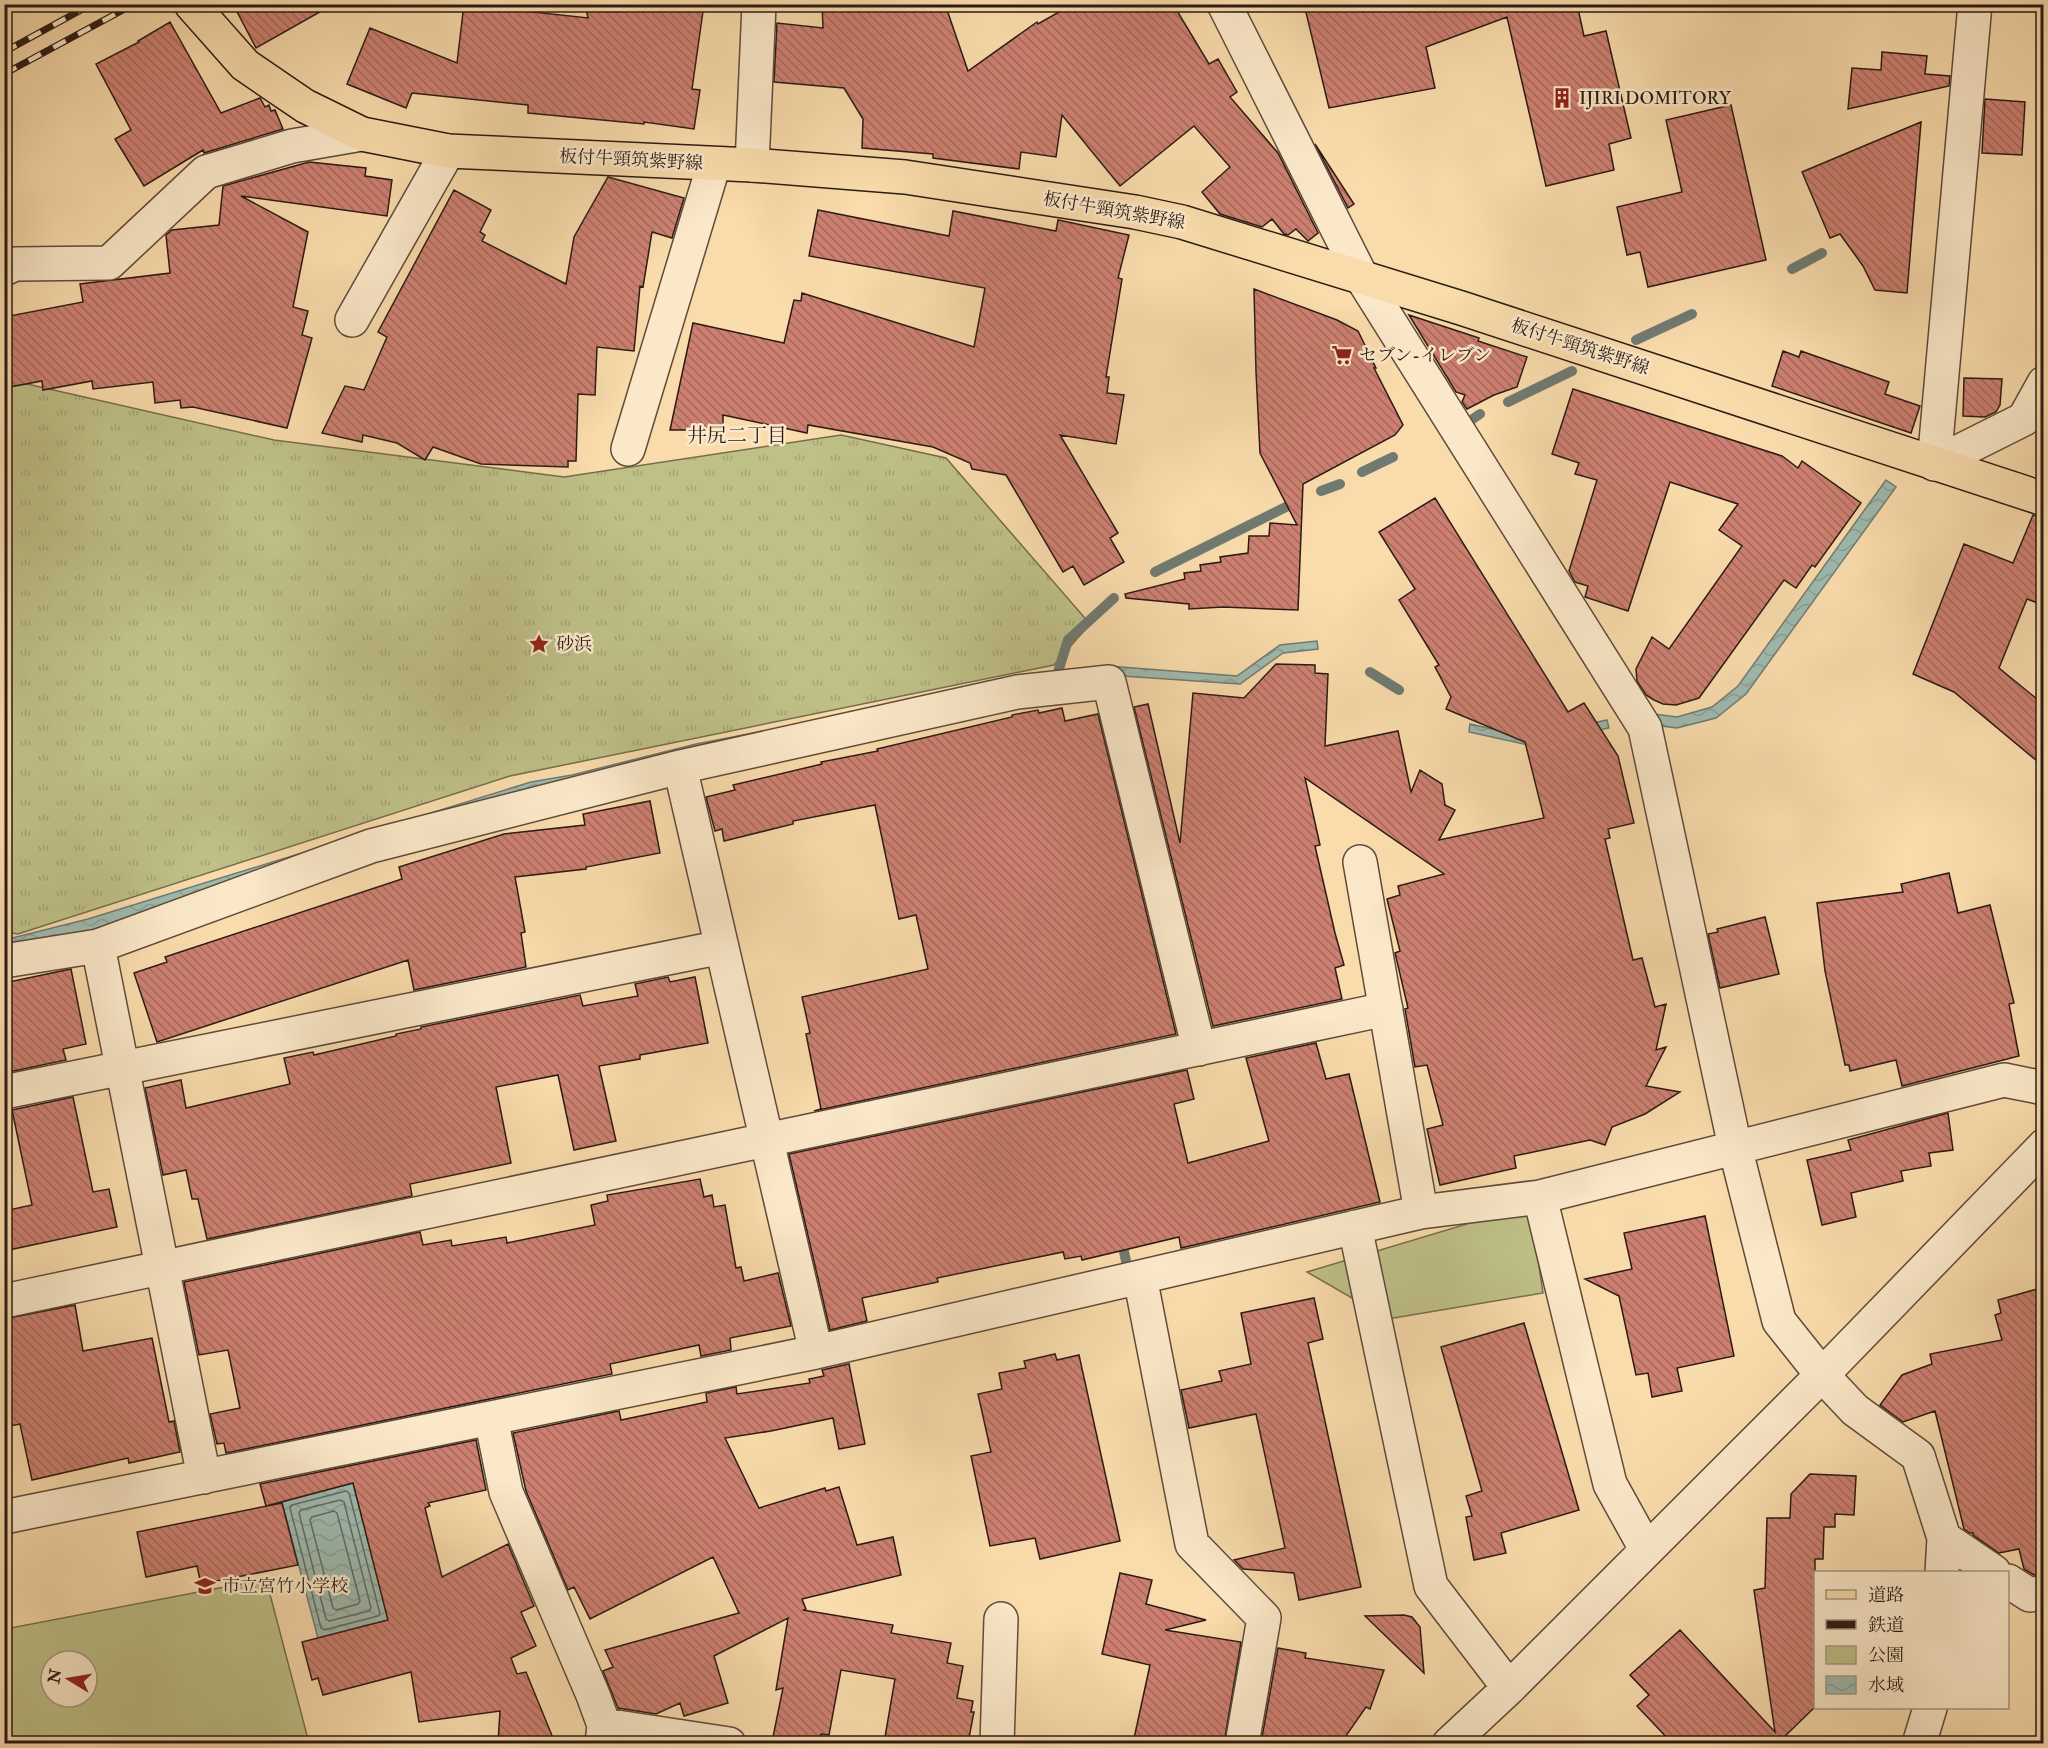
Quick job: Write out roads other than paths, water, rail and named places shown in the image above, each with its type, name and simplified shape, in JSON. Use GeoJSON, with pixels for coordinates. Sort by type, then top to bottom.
{"type":"FeatureCollection","features":[{"type":"Feature","properties":{"kind":"main road","name":"板付牛頸筑紫野線"},"geometry":{"type":"LineString","coordinates":[[191,4],[245,65],[305,106],[363,134],[448,151],[752,165],[904,177],[1134,212],[1182,222],[1461,308],[2043,500]]}},
{"type":"Feature","properties":{"kind":"street"},"geometry":{"type":"LineString","coordinates":[[752,165],[759,4]]}},
{"type":"Feature","properties":{"kind":"street"},"geometry":{"type":"LineString","coordinates":[[1224,4],[1362,278],[1646,728],[1735,1147],[1779,1320],[1822,1375],[1855,1410],[1918,1456],[1944,1538],[1942,1571]]}},
{"type":"Feature","properties":{"kind":"street"},"geometry":{"type":"LineString","coordinates":[[1934,464],[1975,4]]}},
{"type":"Feature","properties":{"kind":"street"},"geometry":{"type":"LineString","coordinates":[[4,269],[15,264],[109,263],[206,172],[292,146],[363,134]]}},
{"type":"Feature","properties":{"kind":"street"},"geometry":{"type":"LineString","coordinates":[[352,320],[448,151]]}},
{"type":"Feature","properties":{"kind":"street"},"geometry":{"type":"LineString","coordinates":[[628,449],[714,164]]}},
{"type":"Feature","properties":{"kind":"street"},"geometry":{"type":"LineString","coordinates":[[1934,464],[2024,419],[2043,383]]}},
{"type":"Feature","properties":{"kind":"street"},"geometry":{"type":"LineString","coordinates":[[4,961],[98,946],[372,846],[680,766],[1017,692],[1109,682],[1199,1049]]}},
{"type":"Feature","properties":{"kind":"street"},"geometry":{"type":"LineString","coordinates":[[680,766],[816,1352]]}},
{"type":"Feature","properties":{"kind":"street"},"geometry":{"type":"LineString","coordinates":[[1360,862],[1421,1212]]}},
{"type":"Feature","properties":{"kind":"street"},"geometry":{"type":"LineString","coordinates":[[98,946],[204,1477]]}},
{"type":"Feature","properties":{"kind":"street"},"geometry":{"type":"LineString","coordinates":[[4,1092],[722,947]]}},
{"type":"Feature","properties":{"kind":"street"},"geometry":{"type":"LineString","coordinates":[[4,1301],[1386,1009]]}},
{"type":"Feature","properties":{"kind":"street"},"geometry":{"type":"LineString","coordinates":[[4,1516],[816,1352],[1421,1212],[1540,1197],[2004,1080],[2043,1088]]}},
{"type":"Feature","properties":{"kind":"street"},"geometry":{"type":"LineString","coordinates":[[1449,1743],[1509,1688],[1822,1375],[2043,1146]]}},
{"type":"Feature","properties":{"kind":"street"},"geometry":{"type":"LineString","coordinates":[[1540,1197],[1610,1484],[1646,1549]]}},
{"type":"Feature","properties":{"kind":"street"},"geometry":{"type":"LineString","coordinates":[[1355,1227],[1431,1586],[1509,1688]]}},
{"type":"Feature","properties":{"kind":"street"},"geometry":{"type":"LineString","coordinates":[[1140,1277],[1192,1544],[1264,1618],[1242,1743]]}},
{"type":"Feature","properties":{"kind":"street"},"geometry":{"type":"LineString","coordinates":[[491,1418],[506,1492],[603,1734],[729,1743]]}},
{"type":"Feature","properties":{"kind":"street"},"geometry":{"type":"LineString","coordinates":[[1944,1538],[1993,1571]]}},
{"type":"Feature","properties":{"kind":"street"},"geometry":{"type":"LineString","coordinates":[[2009,1582],[2030,1595],[2043,1592]]}},
{"type":"Feature","properties":{"kind":"street"},"geometry":{"type":"LineString","coordinates":[[997,1743],[1001,1618]]}},
{"type":"Feature","properties":{"kind":"street"},"geometry":{"type":"LineString","coordinates":[[1919,1743],[1929,1709]]}},
{"type":"Feature","properties":{"kind":"water"},"geometry":{"type":"Polygon","coordinates":[[[1886,480],[1896,487],[1746,694],[1716,718],[1677,728],[1646,724],[1647,713],[1677,717],[1712,707],[1738,686],[1886,480]]]}},
{"type":"Feature","properties":{"kind":"water"},"geometry":{"type":"Polygon","coordinates":[[[1317,641],[1318,649],[1283,653],[1240,684],[1107,675],[5,952],[4,940],[88,919],[531,782],[572,775],[696,744],[1108,666],[1237,676],[1280,645],[1317,641]]]}},
{"type":"Feature","properties":{"kind":"water"},"geometry":{"type":"Polygon","coordinates":[[[1607,720],[1609,728],[1528,745],[1469,732],[1470,724],[1527,737],[1607,720]]]}},
{"type":"Feature","properties":{"kind":"water"},"geometry":{"type":"Polygon","coordinates":[[[353,1483],[388,1620],[318,1638],[282,1502],[353,1483]]]}},
{"type":"Feature","properties":{"kind":"waterway"},"geometry":{"type":"LineString","coordinates":[[1792,269],[1822,253]]}},
{"type":"Feature","properties":{"kind":"waterway"},"geometry":{"type":"LineString","coordinates":[[1636,340],[1692,314]]}},
{"type":"Feature","properties":{"kind":"waterway"},"geometry":{"type":"LineString","coordinates":[[1508,402],[1572,371]]}},
{"type":"Feature","properties":{"kind":"waterway"},"geometry":{"type":"LineString","coordinates":[[1464,425],[1480,414]]}},
{"type":"Feature","properties":{"kind":"waterway"},"geometry":{"type":"LineString","coordinates":[[1362,472],[1393,457]]}},
{"type":"Feature","properties":{"kind":"waterway"},"geometry":{"type":"LineString","coordinates":[[1321,491],[1340,484]]}},
{"type":"Feature","properties":{"kind":"waterway"},"geometry":{"type":"LineString","coordinates":[[1155,572],[1298,501]]}},
{"type":"Feature","properties":{"kind":"waterway"},"geometry":{"type":"LineString","coordinates":[[1057,675],[1068,640],[1114,598]]}},
{"type":"Feature","properties":{"kind":"waterway"},"geometry":{"type":"LineString","coordinates":[[1370,672],[1399,690]]}},
{"type":"Feature","properties":{"kind":"waterway"},"geometry":{"type":"LineString","coordinates":[[1121,1237],[1127,1266]]}},
{"type":"Feature","properties":{"kind":"railway"},"geometry":{"type":"LineString","coordinates":[[4,52],[92,4]]}},
{"type":"Feature","properties":{"kind":"railway"},"geometry":{"type":"LineString","coordinates":[[4,74],[134,4]]}},
{"type":"Feature","properties":{"kind":"place","name":"IJIRI DOMITORY"},"geometry":{"type":"Point","coordinates":[1562,98]}},
{"type":"Feature","properties":{"kind":"place","name":"セブン-イレブン"},"geometry":{"type":"Point","coordinates":[1342,355]}},
{"type":"Feature","properties":{"kind":"place","name":"砂浜"},"geometry":{"type":"Point","coordinates":[539,644]}},
{"type":"Feature","properties":{"kind":"place","name":"市立宮竹小学校"},"geometry":{"type":"Point","coordinates":[205,1586]}},
{"type":"Feature","properties":{"kind":"district","name":"井尻二丁目"},"geometry":{"type":"Point","coordinates":[737,435]}}]}
